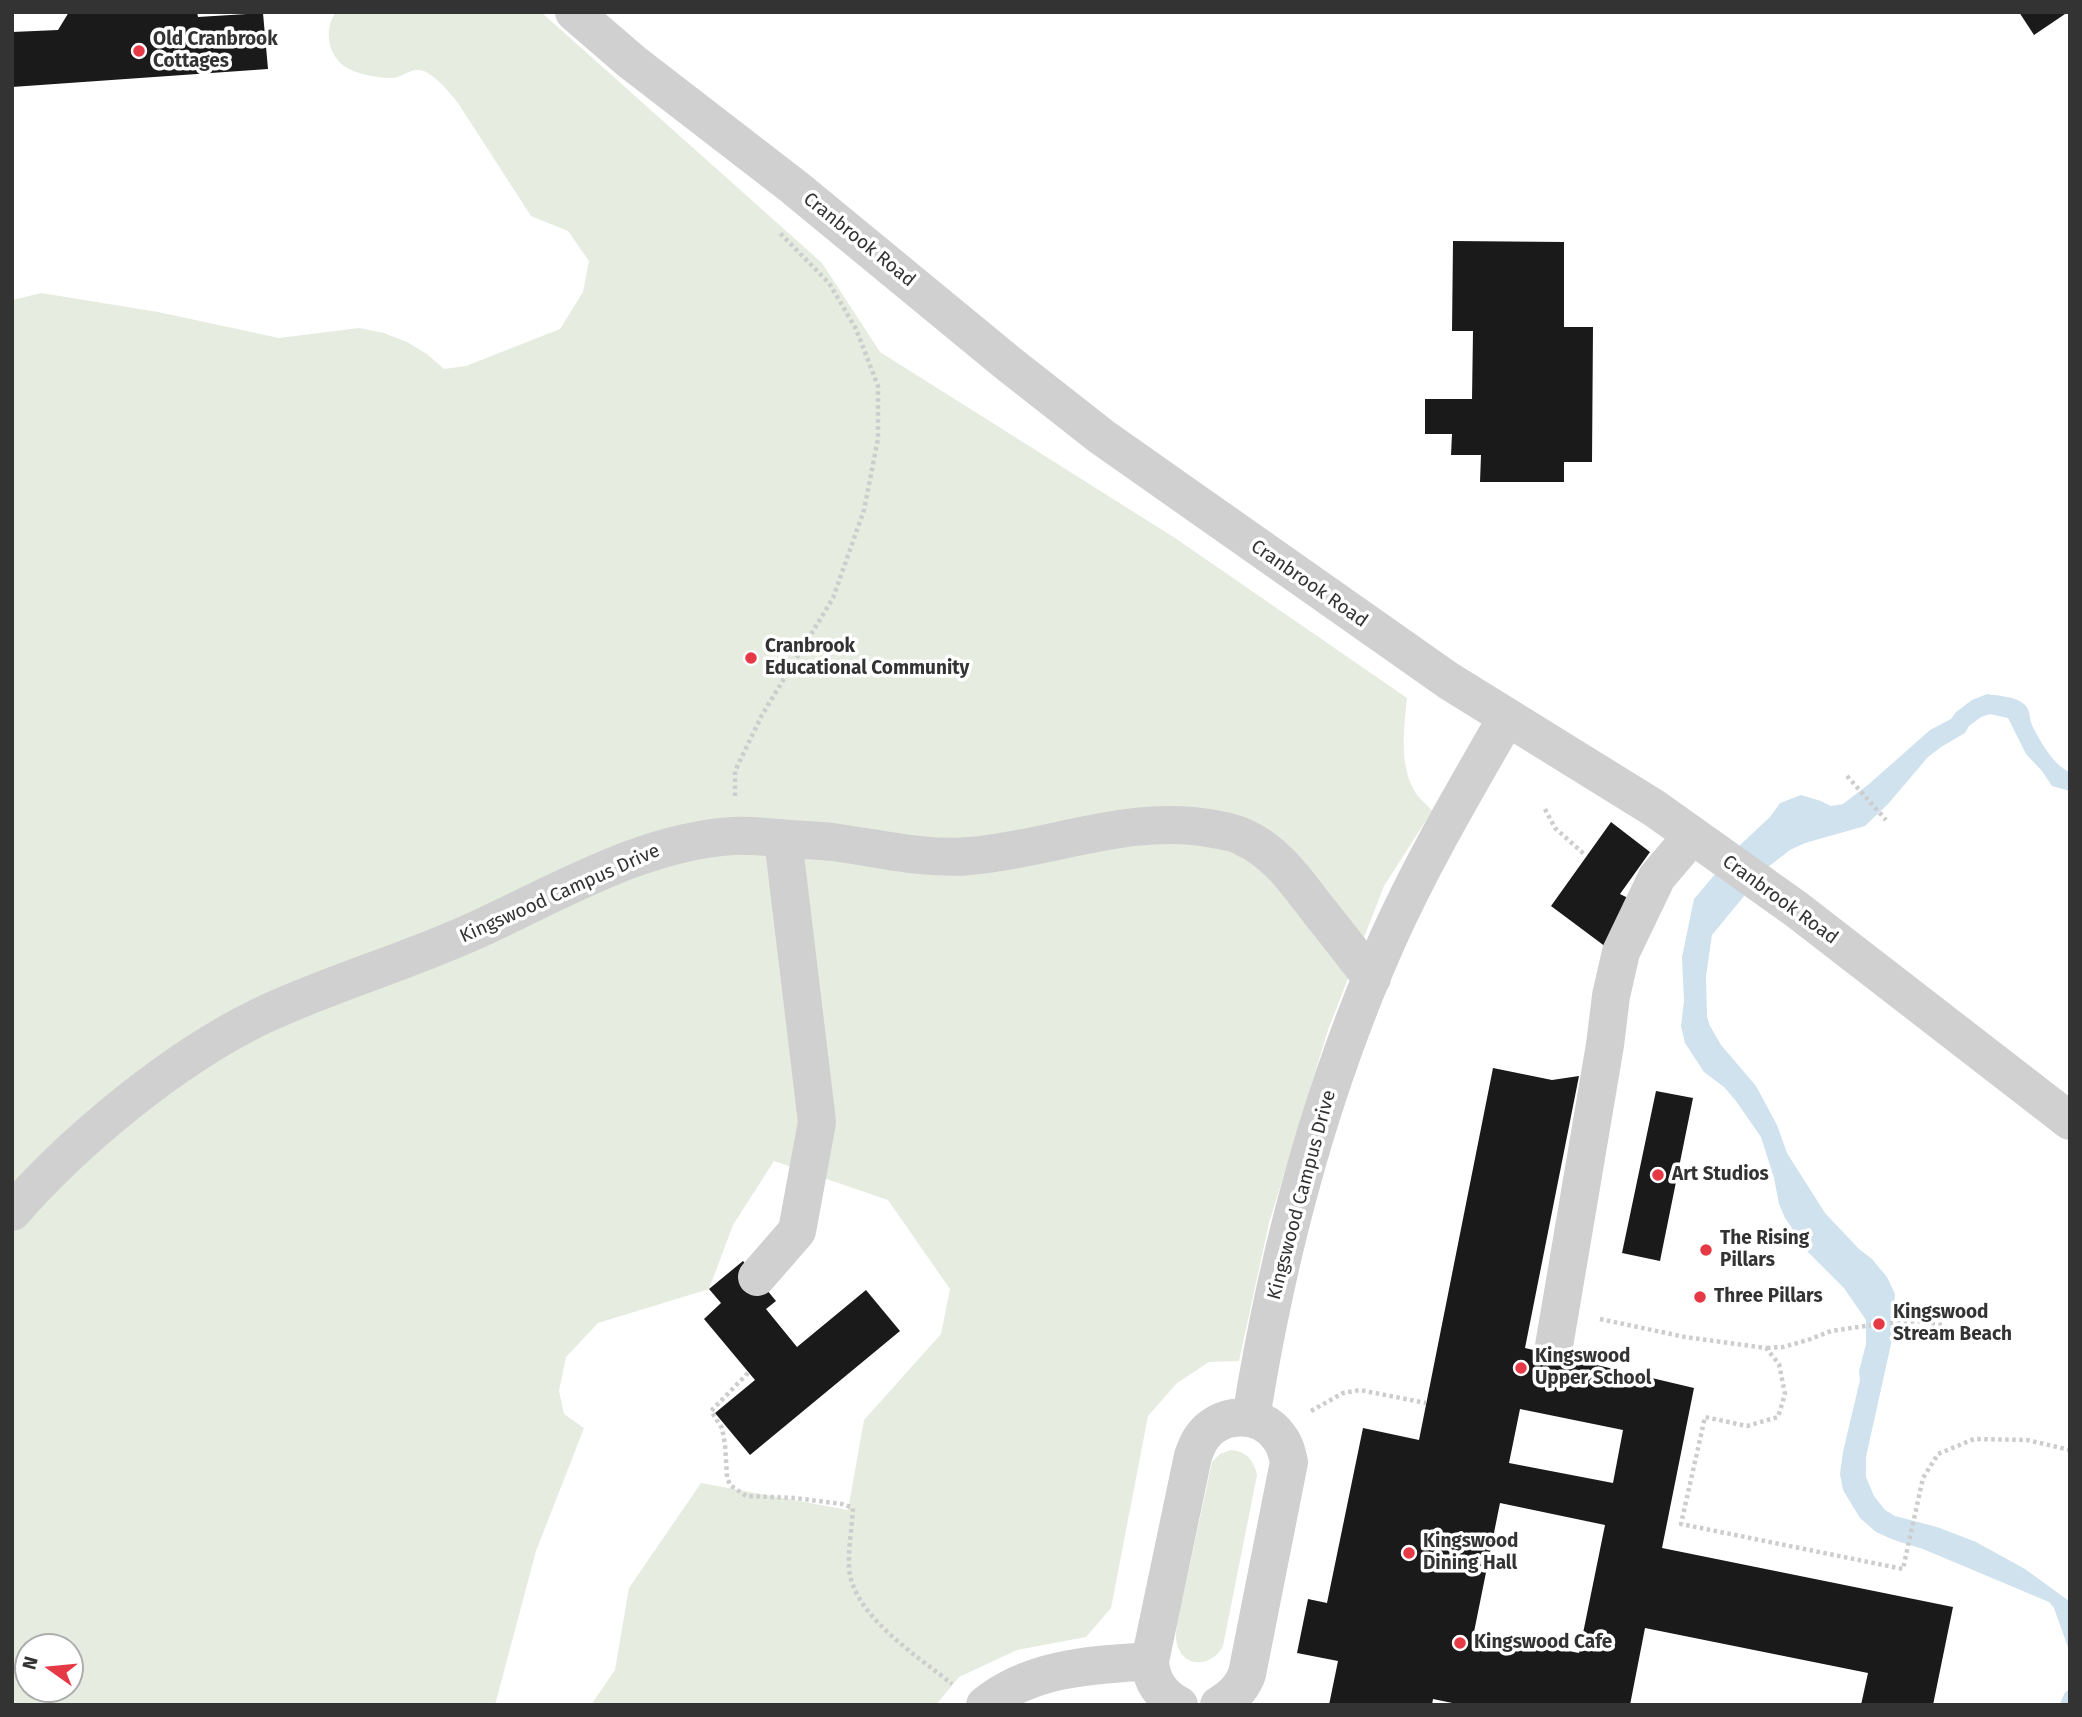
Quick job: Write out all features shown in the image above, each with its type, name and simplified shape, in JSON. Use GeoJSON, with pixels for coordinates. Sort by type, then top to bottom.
{"type":"FeatureCollection","features":[{"type":"Feature","properties":{"kind":"street","name":"Cranbrook Road"},"geometry":{"type":"LineString","coordinates":[[574,12],[632,62],[814,203],[1009,365],[1102,437],[1385,638],[1449,681],[1654,808],[1796,909],[2070,1121]]}},
{"type":"Feature","properties":{"kind":"street","name":"Kingswood Campus Drive"},"geometry":{"type":"LineString","coordinates":[[1251,1418],[1265,1331],[1305,1174],[1346,1042],[1420,872],[1507,717]]}},
{"type":"Feature","properties":{"kind":"street","name":"Kingswood Campus Drive"},"geometry":{"type":"LineString","coordinates":[[12,1212],[62,1161],[134,1099],[215,1041],[251,1021],[471,932],[624,862],[701,839],[736,835],[830,842],[941,857],[995,853],[1129,827],[1185,824],[1233,832],[1274,856],[1372,978]]}},
{"type":"Feature","properties":{"kind":"street"},"geometry":{"type":"LineString","coordinates":[[1557,1328],[1611,996],[1621,953],[1657,877],[1692,836]]}},
{"type":"Feature","properties":{"kind":"street"},"geometry":{"type":"LineString","coordinates":[[757,1277],[797,1231],[817,1122],[783,839]]}},
{"type":"Feature","properties":{"kind":"street"},"geometry":{"type":"LineString","coordinates":[[1179,1705],[1158,1687],[1150,1661],[1193,1456],[1200,1440],[1217,1423],[1240,1417],[1251,1418],[1262,1422],[1280,1437],[1289,1462],[1247,1674],[1241,1688],[1219,1705]]}},
{"type":"Feature","properties":{"kind":"street"},"geometry":{"type":"LineString","coordinates":[[971,1695],[1087,1665],[1150,1661]]}},
{"type":"Feature","properties":{"kind":"path"},"geometry":{"type":"LineString","coordinates":[[736,835],[735,771],[762,715],[833,598],[864,510],[878,439],[878,386],[856,329],[829,283],[772,225]]}},
{"type":"Feature","properties":{"kind":"path"},"geometry":{"type":"LineString","coordinates":[[1847,776],[1886,820]]}},
{"type":"Feature","properties":{"kind":"path"},"geometry":{"type":"LineString","coordinates":[[1545,809],[1555,828],[1584,854]]}},
{"type":"Feature","properties":{"kind":"path"},"geometry":{"type":"LineString","coordinates":[[1557,1328],[1685,1337],[1766,1348],[1783,1347],[1831,1331],[1917,1321],[1942,1325],[1961,1338]]}},
{"type":"Feature","properties":{"kind":"path"},"geometry":{"type":"LineString","coordinates":[[1766,1348],[1779,1364],[1785,1394],[1779,1417],[1747,1426],[1705,1417],[1681,1524],[1903,1569],[1923,1478],[1938,1454],[1974,1439],[2027,1440],[2070,1450]]}},
{"type":"Feature","properties":{"kind":"path"},"geometry":{"type":"LineString","coordinates":[[748,1373],[711,1411],[722,1428],[730,1485],[746,1496],[795,1498],[853,1508],[849,1569],[858,1598],[871,1615],[896,1638],[971,1695]]}},
{"type":"Feature","properties":{"kind":"path"},"geometry":{"type":"LineString","coordinates":[[1310,1411],[1343,1393],[1360,1391],[1426,1403]]}},
{"type":"Feature","properties":{"kind":"shaded area","name":"Cranbrook Educational Community"},"geometry":{"type":"Polygon","coordinates":[[[336,12],[541,12],[822,263],[880,352],[1175,538],[1407,698],[1404,745],[1406,768],[1416,793],[1432,811],[1384,886],[1328,1030],[1269,1223],[1239,1361],[1209,1362],[1177,1383],[1148,1416],[1111,1608],[1086,1637],[1017,1650],[959,1677],[936,1705],[594,1705],[593,1702],[615,1670],[629,1588],[701,1483],[848,1510],[864,1420],[941,1334],[950,1289],[888,1200],[774,1161],[733,1225],[709,1289],[598,1323],[566,1357],[559,1391],[564,1414],[584,1428],[536,1551],[495,1705],[12,1705],[12,302],[41,293],[158,312],[279,338],[359,328],[384,333],[407,342],[444,369],[466,366],[560,329],[583,292],[589,261],[568,231],[531,216],[458,103],[439,82],[421,70],[391,78],[366,75],[349,69],[338,61],[334,54],[329,40],[330,25],[336,12]]]}},
{"type":"Feature","properties":{"kind":"shaded area"},"geometry":{"type":"Polygon","coordinates":[[[1231,1450],[1248,1457],[1257,1475],[1223,1646],[1207,1661],[1193,1662],[1182,1654],[1178,1647],[1177,1624],[1212,1462],[1220,1454],[1231,1450]]]}},
{"type":"Feature","properties":{"kind":"water"},"geometry":{"type":"Polygon","coordinates":[[[1987,694],[2012,698],[2025,705],[2043,745],[2059,765],[2070,772],[2070,791],[2052,786],[2026,754],[2008,718],[1990,714],[1981,717],[1969,726],[1965,733],[1928,757],[1888,804],[1865,826],[1805,843],[1790,850],[1768,867],[1712,935],[1706,976],[1707,1017],[1721,1045],[1756,1086],[1777,1125],[1787,1153],[1825,1213],[1872,1259],[1887,1277],[1895,1294],[1891,1344],[1866,1457],[1866,1477],[1874,1496],[1885,1510],[1895,1516],[1937,1527],[1976,1542],[2025,1569],[2069,1601],[2070,1653],[2054,1608],[2049,1602],[1876,1532],[1860,1518],[1843,1490],[1840,1474],[1860,1380],[1859,1371],[1866,1344],[1866,1320],[1844,1288],[1808,1252],[1785,1218],[1761,1137],[1724,1087],[1704,1072],[1685,1043],[1681,1026],[1684,1001],[1682,957],[1694,899],[1739,846],[1770,817],[1780,803],[1801,795],[1831,806],[1843,804],[1930,730],[1951,719],[1972,700],[1987,694]]]}},
{"type":"Feature","properties":{"kind":"building","name":"Old Cranbrook Cottages"},"geometry":{"type":"Polygon","coordinates":[[[69,12],[197,12],[198,17],[263,13],[268,69],[12,87],[12,32],[58,30],[69,12]]]}},
{"type":"Feature","properties":{"kind":"building"},"geometry":{"type":"Polygon","coordinates":[[[2019,12],[2068,12],[2034,35],[2019,12]]]}},
{"type":"Feature","properties":{"kind":"building"},"geometry":{"type":"Polygon","coordinates":[[[1453,241],[1564,242],[1564,327],[1593,327],[1592,462],[1564,462],[1564,482],[1480,482],[1481,455],[1451,455],[1452,434],[1425,434],[1425,399],[1472,399],[1473,331],[1452,331],[1453,241]]]}},
{"type":"Feature","properties":{"kind":"building"},"geometry":{"type":"Polygon","coordinates":[[[1611,822],[1650,852],[1620,894],[1630,899],[1610,950],[1551,906],[1611,822]]]}},
{"type":"Feature","properties":{"kind":"building","name":"Kingswood Upper School"},"geometry":{"type":"Polygon","coordinates":[[[1493,1068],[1552,1080],[1579,1076],[1525,1348],[1694,1388],[1662,1548],[1953,1607],[1933,1705],[1861,1705],[1868,1673],[1645,1628],[1630,1705],[1462,1705],[1433,1699],[1432,1705],[1329,1705],[1338,1661],[1297,1653],[1308,1599],[1327,1603],[1363,1428],[1419,1440],[1493,1068]],[[1520,1409],[1509,1463],[1613,1483],[1623,1430],[1520,1409]],[[1500,1503],[1474,1632],[1579,1653],[1605,1525],[1500,1503]]]}},
{"type":"Feature","properties":{"kind":"building","name":"Art Studios"},"geometry":{"type":"Polygon","coordinates":[[[1656,1091],[1693,1098],[1660,1261],[1622,1253],[1656,1091]]]}},
{"type":"Feature","properties":{"kind":"building"},"geometry":{"type":"Polygon","coordinates":[[[743,1261],[776,1301],[766,1309],[797,1347],[866,1290],[900,1331],[750,1455],[715,1413],[755,1380],[704,1319],[721,1303],[709,1289],[743,1261]]]}},
{"type":"Feature","properties":{"kind":"waterway"},"geometry":{"type":"LineString","coordinates":[[2066,1705],[2070,1696]]}},
{"type":"Feature","properties":{"kind":"place","name":"Old Cranbrook Cottages"},"geometry":{"type":"Point","coordinates":[139,51]}},
{"type":"Feature","properties":{"kind":"place","name":"Cranbrook Educational Community"},"geometry":{"type":"Point","coordinates":[751,658]}},
{"type":"Feature","properties":{"kind":"place","name":"Art Studios"},"geometry":{"type":"Point","coordinates":[1658,1175]}},
{"type":"Feature","properties":{"kind":"place","name":"The Rising Pillars"},"geometry":{"type":"Point","coordinates":[1706,1250]}},
{"type":"Feature","properties":{"kind":"place","name":"Three Pillars"},"geometry":{"type":"Point","coordinates":[1700,1297]}},
{"type":"Feature","properties":{"kind":"place","name":"Kingswood Stream Beach"},"geometry":{"type":"Point","coordinates":[1879,1324]}},
{"type":"Feature","properties":{"kind":"place","name":"Kingswood Upper School"},"geometry":{"type":"Point","coordinates":[1521,1368]}},
{"type":"Feature","properties":{"kind":"place","name":"Kingswood Dining Hall"},"geometry":{"type":"Point","coordinates":[1409,1553]}},
{"type":"Feature","properties":{"kind":"place","name":"Kingswood Cafe"},"geometry":{"type":"Point","coordinates":[1460,1643]}}]}
